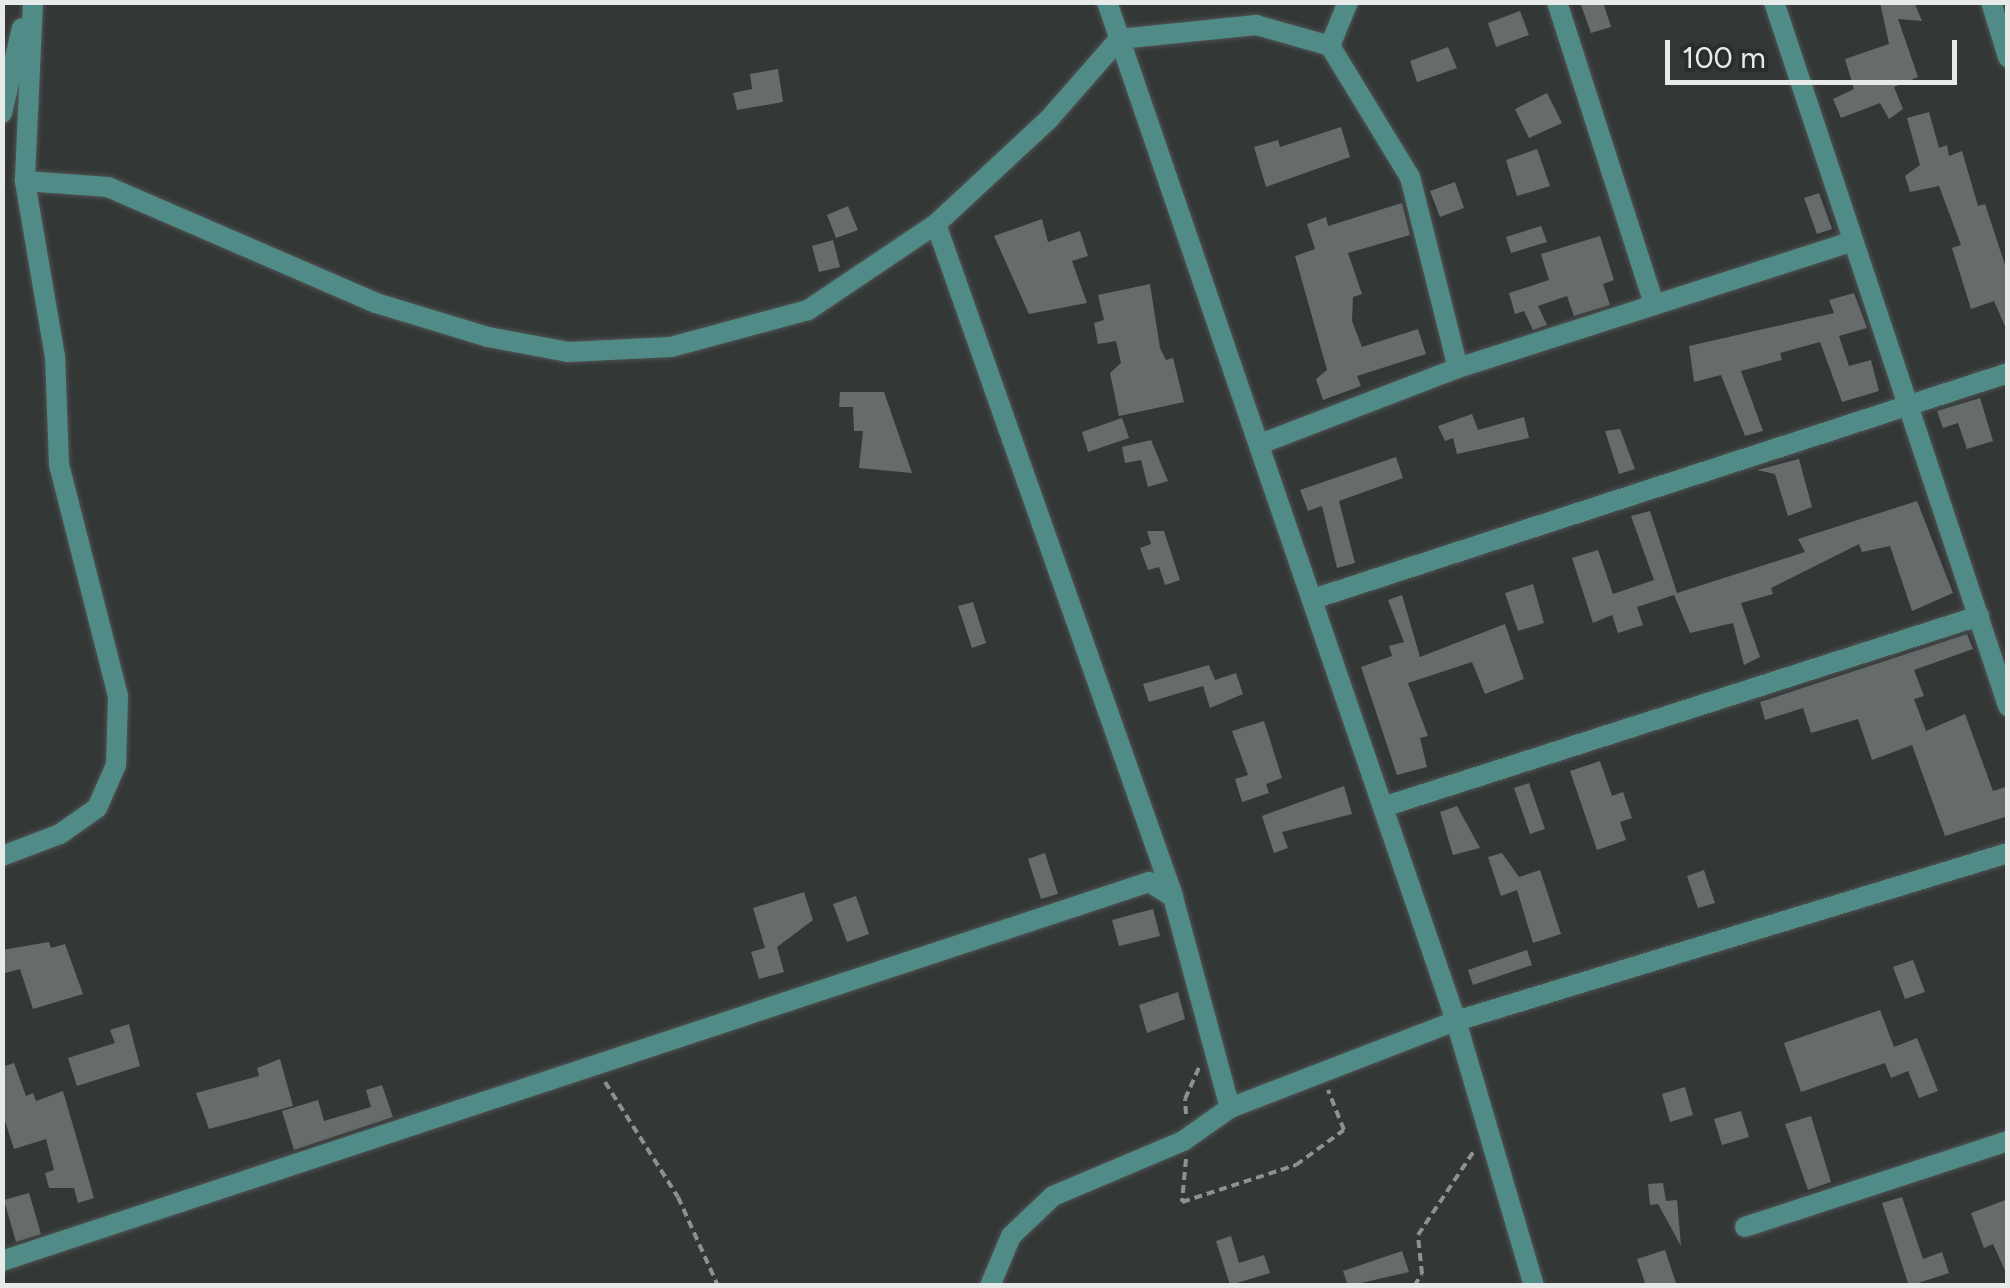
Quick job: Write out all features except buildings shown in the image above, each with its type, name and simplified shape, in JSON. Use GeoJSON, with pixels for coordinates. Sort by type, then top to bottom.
{"type":"FeatureCollection","features":[{"type":"Feature","properties":{"kind":"street"},"geometry":{"type":"LineString","coordinates":[[2,114],[30,2]]}},
{"type":"Feature","properties":{"kind":"street"},"geometry":{"type":"LineString","coordinates":[[2,856],[60,834],[97,808],[116,765],[118,696],[59,464],[56,356],[25,180],[30,2]]}},
{"type":"Feature","properties":{"kind":"street"},"geometry":{"type":"LineString","coordinates":[[1107,2],[1456,1022],[1534,1286]]}},
{"type":"Feature","properties":{"kind":"street"},"geometry":{"type":"LineString","coordinates":[[1330,46],[1348,2]]}},
{"type":"Feature","properties":{"kind":"street"},"geometry":{"type":"LineString","coordinates":[[1557,2],[1654,305]]}},
{"type":"Feature","properties":{"kind":"street"},"geometry":{"type":"LineString","coordinates":[[1774,2],[1904,403],[2008,706]]}},
{"type":"Feature","properties":{"kind":"street"},"geometry":{"type":"LineString","coordinates":[[1991,2],[2008,57]]}},
{"type":"Feature","properties":{"kind":"street"},"geometry":{"type":"LineString","coordinates":[[25,180],[108,187],[376,303],[488,337],[568,352],[671,347],[808,310],[936,224],[1050,120],[1119,39],[1256,25],[1330,46],[1410,177],[1458,368]]}},
{"type":"Feature","properties":{"kind":"street"},"geometry":{"type":"LineString","coordinates":[[936,224],[1174,898],[1230,1108]]}},
{"type":"Feature","properties":{"kind":"street"},"geometry":{"type":"LineString","coordinates":[[1260,444],[1458,368],[1851,242]]}},
{"type":"Feature","properties":{"kind":"street"},"geometry":{"type":"LineString","coordinates":[[1313,599],[1904,403],[2008,373]]}},
{"type":"Feature","properties":{"kind":"street"},"geometry":{"type":"LineString","coordinates":[[1383,807],[1979,616]]}},
{"type":"Feature","properties":{"kind":"street"},"geometry":{"type":"LineString","coordinates":[[990,1286],[1012,1236],[1053,1196],[1188,1137],[1230,1108],[1456,1022],[2008,853]]}},
{"type":"Feature","properties":{"kind":"street"},"geometry":{"type":"LineString","coordinates":[[2,1261],[1148,882],[1174,898]]}},
{"type":"Feature","properties":{"kind":"street"},"geometry":{"type":"LineString","coordinates":[[1745,1227],[2008,1141]]}},
{"type":"Feature","properties":{"kind":"path"},"geometry":{"type":"LineString","coordinates":[[1212,1040],[1185,1099],[1188,1137],[1182,1202],[1296,1166],[1344,1130],[1321,1072]]}},
{"type":"Feature","properties":{"kind":"path"},"geometry":{"type":"LineString","coordinates":[[594,1066],[678,1197],[718,1286]]}},
{"type":"Feature","properties":{"kind":"path"},"geometry":{"type":"LineString","coordinates":[[1414,1286],[1422,1274],[1418,1235],[1478,1144]]}}]}
